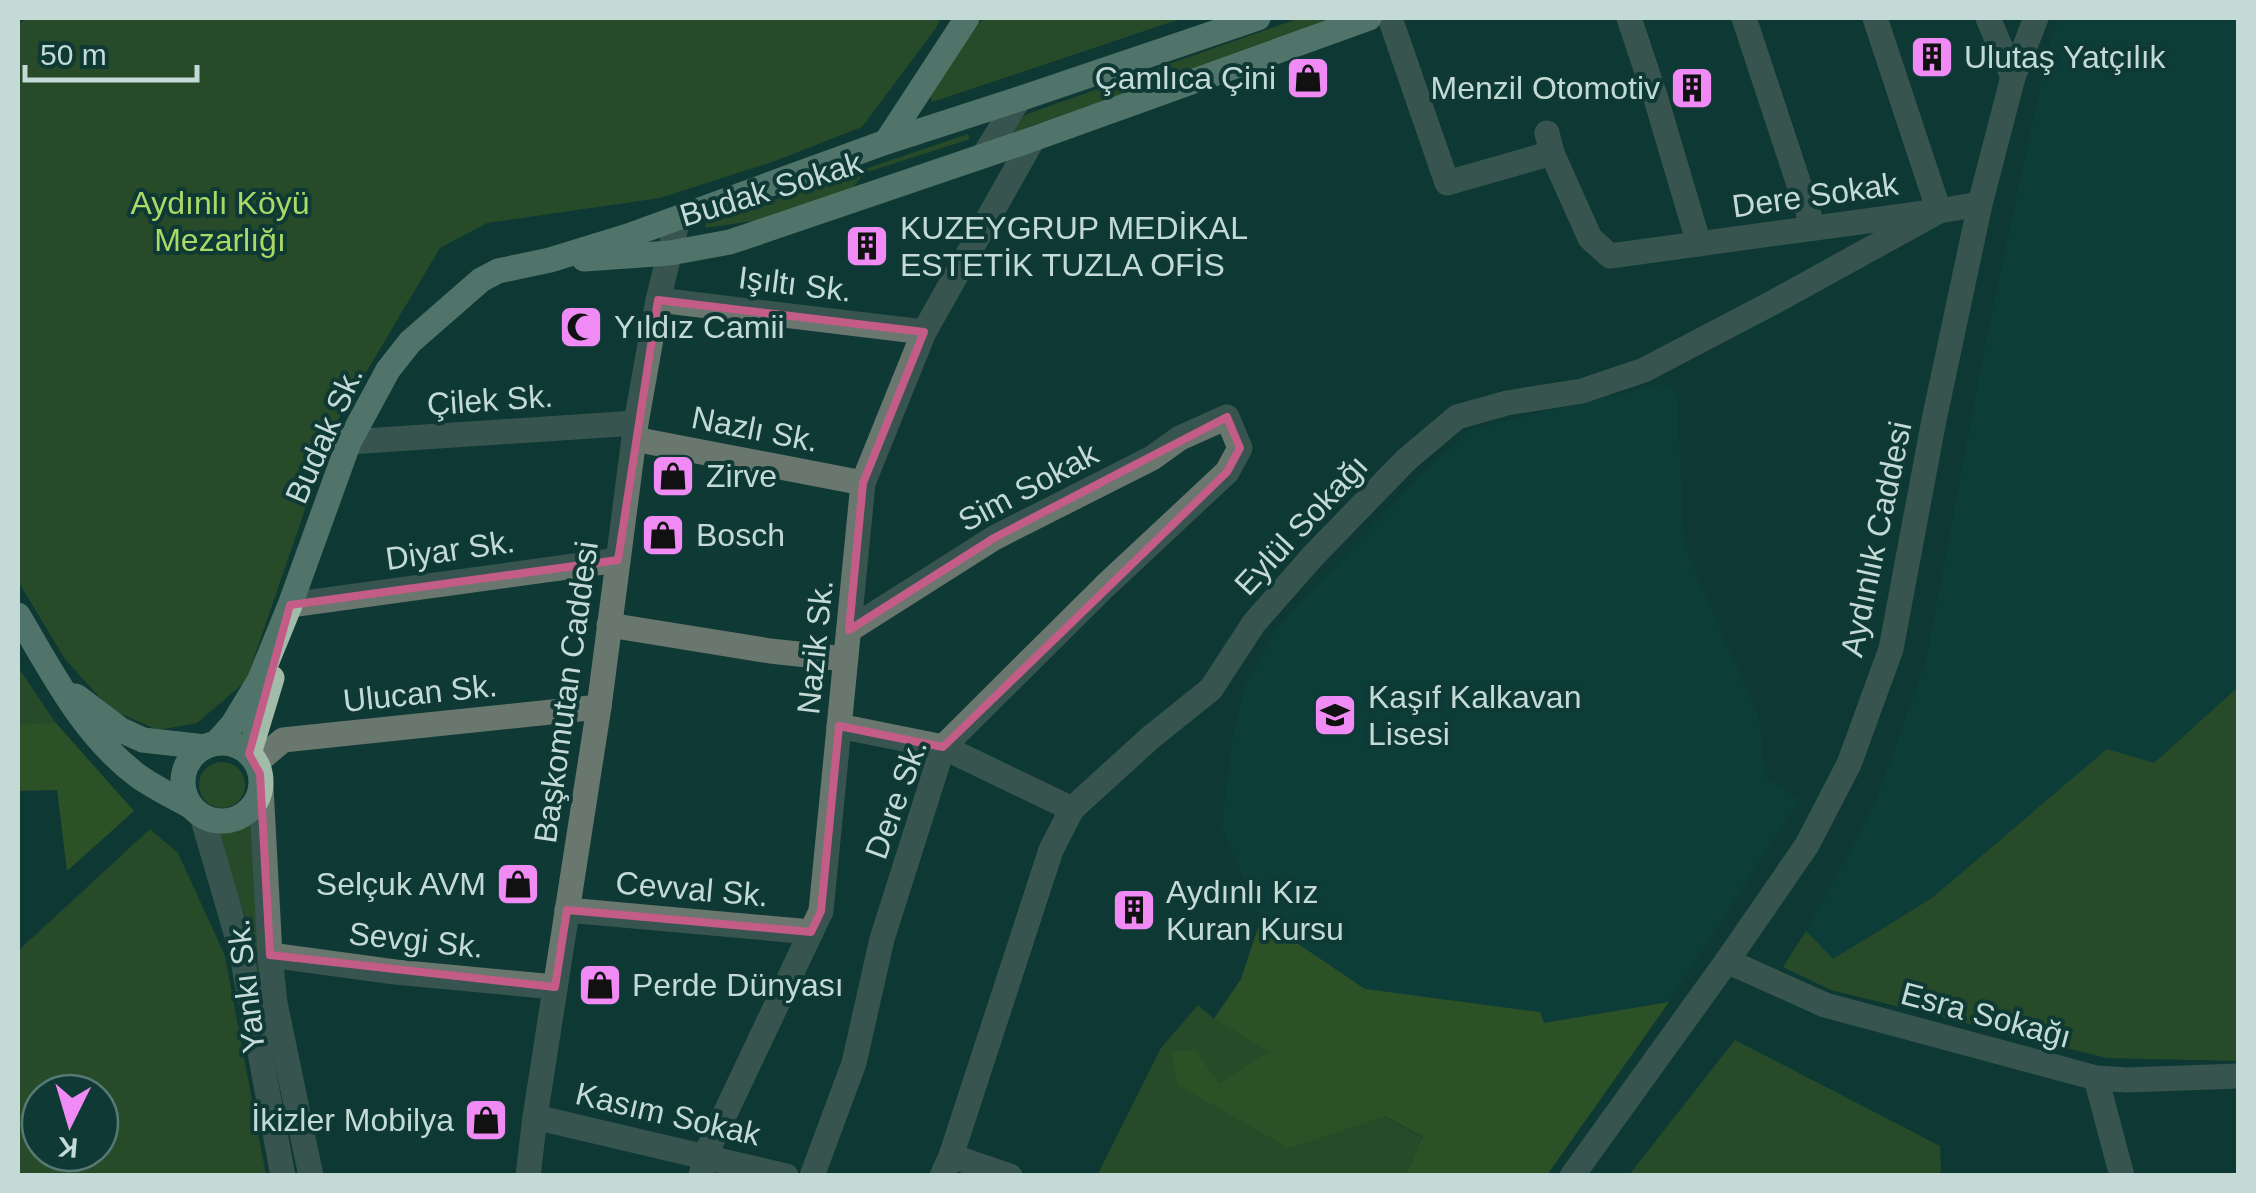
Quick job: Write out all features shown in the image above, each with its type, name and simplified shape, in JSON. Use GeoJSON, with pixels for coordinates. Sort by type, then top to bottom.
{"type":"FeatureCollection","features":[{"type":"Feature","properties":{"kind":"main road"},"geometry":{"type":"LineString","coordinates":[[886,142],[967,18]]}},
{"type":"Feature","properties":{"kind":"main road","name":"Budak Sokak"},"geometry":{"type":"LineString","coordinates":[[550,260],[1258,18]]}},
{"type":"Feature","properties":{"kind":"main road","name":"Budak Sokak"},"geometry":{"type":"LineString","coordinates":[[550,260],[670,253],[730,242],[1033,139],[1369,18]]}},
{"type":"Feature","properties":{"kind":"main road","name":"Budak Sk."},"geometry":{"type":"LineString","coordinates":[[290,605],[349,442],[388,370],[410,342],[481,280],[498,271],[550,260]]}},
{"type":"Feature","properties":{"kind":"main road"},"geometry":{"type":"LineString","coordinates":[[197,812],[183,786],[188,763],[195,753],[234,724],[258,681],[290,605]]}},
{"type":"Feature","properties":{"kind":"main road"},"geometry":{"type":"LineString","coordinates":[[18,616],[90,730],[121,762],[197,812],[226,821],[239,818],[257,800],[255,768],[290,605]]}},
{"type":"Feature","properties":{"kind":"main road"},"geometry":{"type":"LineString","coordinates":[[57,680],[120,730],[144,740],[240,747],[255,768]]}},
{"type":"Feature","properties":{"kind":"street","name":"Dere Sokak"},"geometry":{"type":"LineString","coordinates":[[1390,18],[1447,183],[1550,143],[1590,238],[1610,256],[1939,211]]}},
{"type":"Feature","properties":{"kind":"street"},"geometry":{"type":"LineString","coordinates":[[1629,18],[1699,244]]}},
{"type":"Feature","properties":{"kind":"street"},"geometry":{"type":"LineString","coordinates":[[1744,18],[1813,226]]}},
{"type":"Feature","properties":{"kind":"street"},"geometry":{"type":"LineString","coordinates":[[1875,18],[1939,211]]}},
{"type":"Feature","properties":{"kind":"street"},"geometry":{"type":"LineString","coordinates":[[1988,18],[2013,77]]}},
{"type":"Feature","properties":{"kind":"street","name":"Aydınlık Caddesi"},"geometry":{"type":"LineString","coordinates":[[1572,1176],[1807,845],[1849,764],[1892,649],[1934,420],[1980,204],[2013,77],[2036,18]]}},
{"type":"Feature","properties":{"kind":"street"},"geometry":{"type":"LineString","coordinates":[[984,155],[1018,100]]}},
{"type":"Feature","properties":{"kind":"street","name":"Nazik Sk."},"geometry":{"type":"LineString","coordinates":[[703,1166],[821,911],[864,483],[924,332],[1033,139]]}},
{"type":"Feature","properties":{"kind":"street","name":"Eylül Sokağı"},"geometry":{"type":"LineString","coordinates":[[946,1166],[1050,850],[1072,809],[1210,689],[1254,622],[1406,460],[1456,417],[1507,403],[1582,391],[1644,370],[1939,211],[1980,204]]}},
{"type":"Feature","properties":{"kind":"street","name":"Başkomutan Caddesi"},"geometry":{"type":"LineString","coordinates":[[528,1176],[599,707],[635,431],[658,300],[678,219]]}},
{"type":"Feature","properties":{"kind":"street","name":"Işıltı Sk."},"geometry":{"type":"LineString","coordinates":[[658,300],[924,332]]}},
{"type":"Feature","properties":{"kind":"street","name":"Sim Sokak"},"geometry":{"type":"LineString","coordinates":[[850,630],[994,538],[1152,458],[1180,438],[1226,417],[1232,432]]}},
{"type":"Feature","properties":{"kind":"street","name":"Çilek Sk."},"geometry":{"type":"LineString","coordinates":[[349,442],[635,431]]}},
{"type":"Feature","properties":{"kind":"street","name":"Nazlı Sk."},"geometry":{"type":"LineString","coordinates":[[635,431],[864,483]]}},
{"type":"Feature","properties":{"kind":"street","name":"Dere Sk."},"geometry":{"type":"LineString","coordinates":[[812,1176],[854,1063],[882,940],[942,747],[1227,472],[1240,448],[1232,432]]}},
{"type":"Feature","properties":{"kind":"street","name":"Diyar Sk."},"geometry":{"type":"LineString","coordinates":[[290,605],[618,560]]}},
{"type":"Feature","properties":{"kind":"street"},"geometry":{"type":"LineString","coordinates":[[608,625],[846,659]]}},
{"type":"Feature","properties":{"kind":"street","name":"Ulucan Sk."},"geometry":{"type":"LineString","coordinates":[[255,768],[284,740],[599,707]]}},
{"type":"Feature","properties":{"kind":"street"},"geometry":{"type":"LineString","coordinates":[[839,726],[942,747],[1072,809]]}},
{"type":"Feature","properties":{"kind":"street","name":"Yankı Sk."},"geometry":{"type":"LineString","coordinates":[[255,768],[275,1003],[311,1176]]}},
{"type":"Feature","properties":{"kind":"street"},"geometry":{"type":"LineString","coordinates":[[197,812],[241,950],[283,1176]]}},
{"type":"Feature","properties":{"kind":"street","name":"Cevval Sk."},"geometry":{"type":"LineString","coordinates":[[567,910],[811,932]]}},
{"type":"Feature","properties":{"kind":"street","name":"Sevgi Sk."},"geometry":{"type":"LineString","coordinates":[[270,954],[396,972],[555,987]]}},
{"type":"Feature","properties":{"kind":"street","name":"Esra Sokağı"},"geometry":{"type":"LineString","coordinates":[[1727,962],[1825,1005],[2096,1078],[2238,1076]]}},
{"type":"Feature","properties":{"kind":"street"},"geometry":{"type":"LineString","coordinates":[[2096,1078],[2122,1176]]}},
{"type":"Feature","properties":{"kind":"street","name":"Kasım Sokak"},"geometry":{"type":"LineString","coordinates":[[535,1117],[703,1166],[786,1176]]}},
{"type":"Feature","properties":{"kind":"street"},"geometry":{"type":"LineString","coordinates":[[946,1166],[1010,1176]]}},
{"type":"Feature","properties":{"kind":"highlighted area"},"geometry":{"type":"Polygon","coordinates":[[[658,300],[924,332],[863,483],[849,630],[994,538],[1227,417],[1240,448],[1227,472],[943,747],[839,726],[821,911],[811,932],[567,910],[555,987],[270,955],[260,774],[249,754],[290,605],[618,560],[658,300]]]}},
{"type":"Feature","properties":{"kind":"shaded area"},"geometry":{"type":"Polygon","coordinates":[[[2060,18],[2238,18],[2238,687],[2153,763],[2107,750],[1932,898],[1833,959],[1806,932],[1874,806],[1926,661],[1985,346],[2049,44],[2060,18]]]}},
{"type":"Feature","properties":{"kind":"shaded area"},"geometry":{"type":"Polygon","coordinates":[[[1663,384],[1677,393],[1684,545],[1759,718],[1765,777],[1800,799],[1669,1002],[1543,1023],[1539,1012],[1364,989],[1261,919],[1222,827],[1232,742],[1244,689],[1276,629],[1423,473],[1470,429],[1663,384]]]}},
{"type":"Feature","properties":{"kind":"green space","name":"Aydınlı Köyü Mezarlığı"},"geometry":{"type":"Polygon","coordinates":[[[26,18],[941,18],[862,127],[772,162],[660,198],[487,223],[440,248],[333,428],[246,681],[197,723],[158,730],[110,709],[65,659],[18,581],[18,25],[26,18]]]}},
{"type":"Feature","properties":{"kind":"green space"},"geometry":{"type":"Polygon","coordinates":[[[983,18],[1183,18],[932,102],[929,91],[983,18]]]}},
{"type":"Feature","properties":{"kind":"green space"},"geometry":{"type":"Polygon","coordinates":[[[1300,18],[1341,18],[1003,136],[1001,131],[1027,114],[1300,18]]]}},
{"type":"Feature","properties":{"kind":"green space"},"geometry":{"type":"Polygon","coordinates":[[[968,134],[970,139],[864,173],[852,189],[759,220],[705,228],[706,223],[968,134]]]}},
{"type":"Feature","properties":{"kind":"green space"},"geometry":{"type":"Polygon","coordinates":[[[18,667],[55,722],[18,725],[18,667]]]}},
{"type":"Feature","properties":{"kind":"green space"},"geometry":{"type":"Polygon","coordinates":[[[2238,687],[2238,1061],[2107,1058],[1831,990],[1783,967],[1806,931],[1833,959],[1932,898],[2107,749],[2154,763],[2238,687]]]}},
{"type":"Feature","properties":{"kind":"green space"},"geometry":{"type":"Polygon","coordinates":[[[55,722],[134,811],[67,871],[57,790],[18,791],[18,725],[55,722]]]}},
{"type":"Feature","properties":{"kind":"green space"},"geometry":{"type":"Polygon","coordinates":[[[222,762],[238,769],[245,785],[238,801],[222,808],[206,801],[199,785],[206,769],[222,762]]]}},
{"type":"Feature","properties":{"kind":"green space"},"geometry":{"type":"Polygon","coordinates":[[[254,823],[264,1002],[251,932],[214,832],[231,832],[254,823]]]}},
{"type":"Feature","properties":{"kind":"green space"},"geometry":{"type":"Polygon","coordinates":[[[150,829],[178,853],[225,956],[266,1175],[18,1175],[18,951],[150,829]]]}},
{"type":"Feature","properties":{"kind":"green space"},"geometry":{"type":"Polygon","coordinates":[[[1261,919],[1365,989],[1540,1012],[1544,1023],[1669,1002],[1547,1175],[1407,1175],[1423,1137],[1385,1116],[1289,1148],[1178,1085],[1171,1051],[1196,1051],[1219,1084],[1269,1051],[1214,1019],[1241,979],[1261,919]]]}},
{"type":"Feature","properties":{"kind":"green space"},"geometry":{"type":"Polygon","coordinates":[[[1198,1005],[1214,1019],[1490,1176],[1097,1176],[1161,1048],[1198,1005]]]}},
{"type":"Feature","properties":{"kind":"green space"},"geometry":{"type":"Polygon","coordinates":[[[1735,1040],[1940,1146],[1941,1175],[1629,1175],[1735,1040]]]}},
{"type":"Feature","properties":{"kind":"place","name":"Ulutaş Yatçılık"},"geometry":{"type":"Point","coordinates":[1932,57]}},
{"type":"Feature","properties":{"kind":"place","name":"Çamlıca Çini"},"geometry":{"type":"Point","coordinates":[1308,78]}},
{"type":"Feature","properties":{"kind":"place","name":"Menzil Otomotiv"},"geometry":{"type":"Point","coordinates":[1692,88]}},
{"type":"Feature","properties":{"kind":"place","name":"KUZEYGRUP MEDİKAL ESTETİK TUZLA OFİS"},"geometry":{"type":"Point","coordinates":[867,246]}},
{"type":"Feature","properties":{"kind":"place","name":"Yıldız Camii"},"geometry":{"type":"Point","coordinates":[581,327]}},
{"type":"Feature","properties":{"kind":"place","name":"Zirve"},"geometry":{"type":"Point","coordinates":[673,476]}},
{"type":"Feature","properties":{"kind":"place","name":"Bosch"},"geometry":{"type":"Point","coordinates":[663,535]}},
{"type":"Feature","properties":{"kind":"place","name":"Kaşıf Kalkavan Lisesi"},"geometry":{"type":"Point","coordinates":[1335,715]}},
{"type":"Feature","properties":{"kind":"place","name":"Selçuk AVM"},"geometry":{"type":"Point","coordinates":[518,884]}},
{"type":"Feature","properties":{"kind":"place","name":"Aydınlı Kız Kuran Kursu"},"geometry":{"type":"Point","coordinates":[1134,910]}},
{"type":"Feature","properties":{"kind":"place","name":"Perde Dünyası"},"geometry":{"type":"Point","coordinates":[600,985]}},
{"type":"Feature","properties":{"kind":"place","name":"İkizler Mobilya"},"geometry":{"type":"Point","coordinates":[486,1120]}}]}
